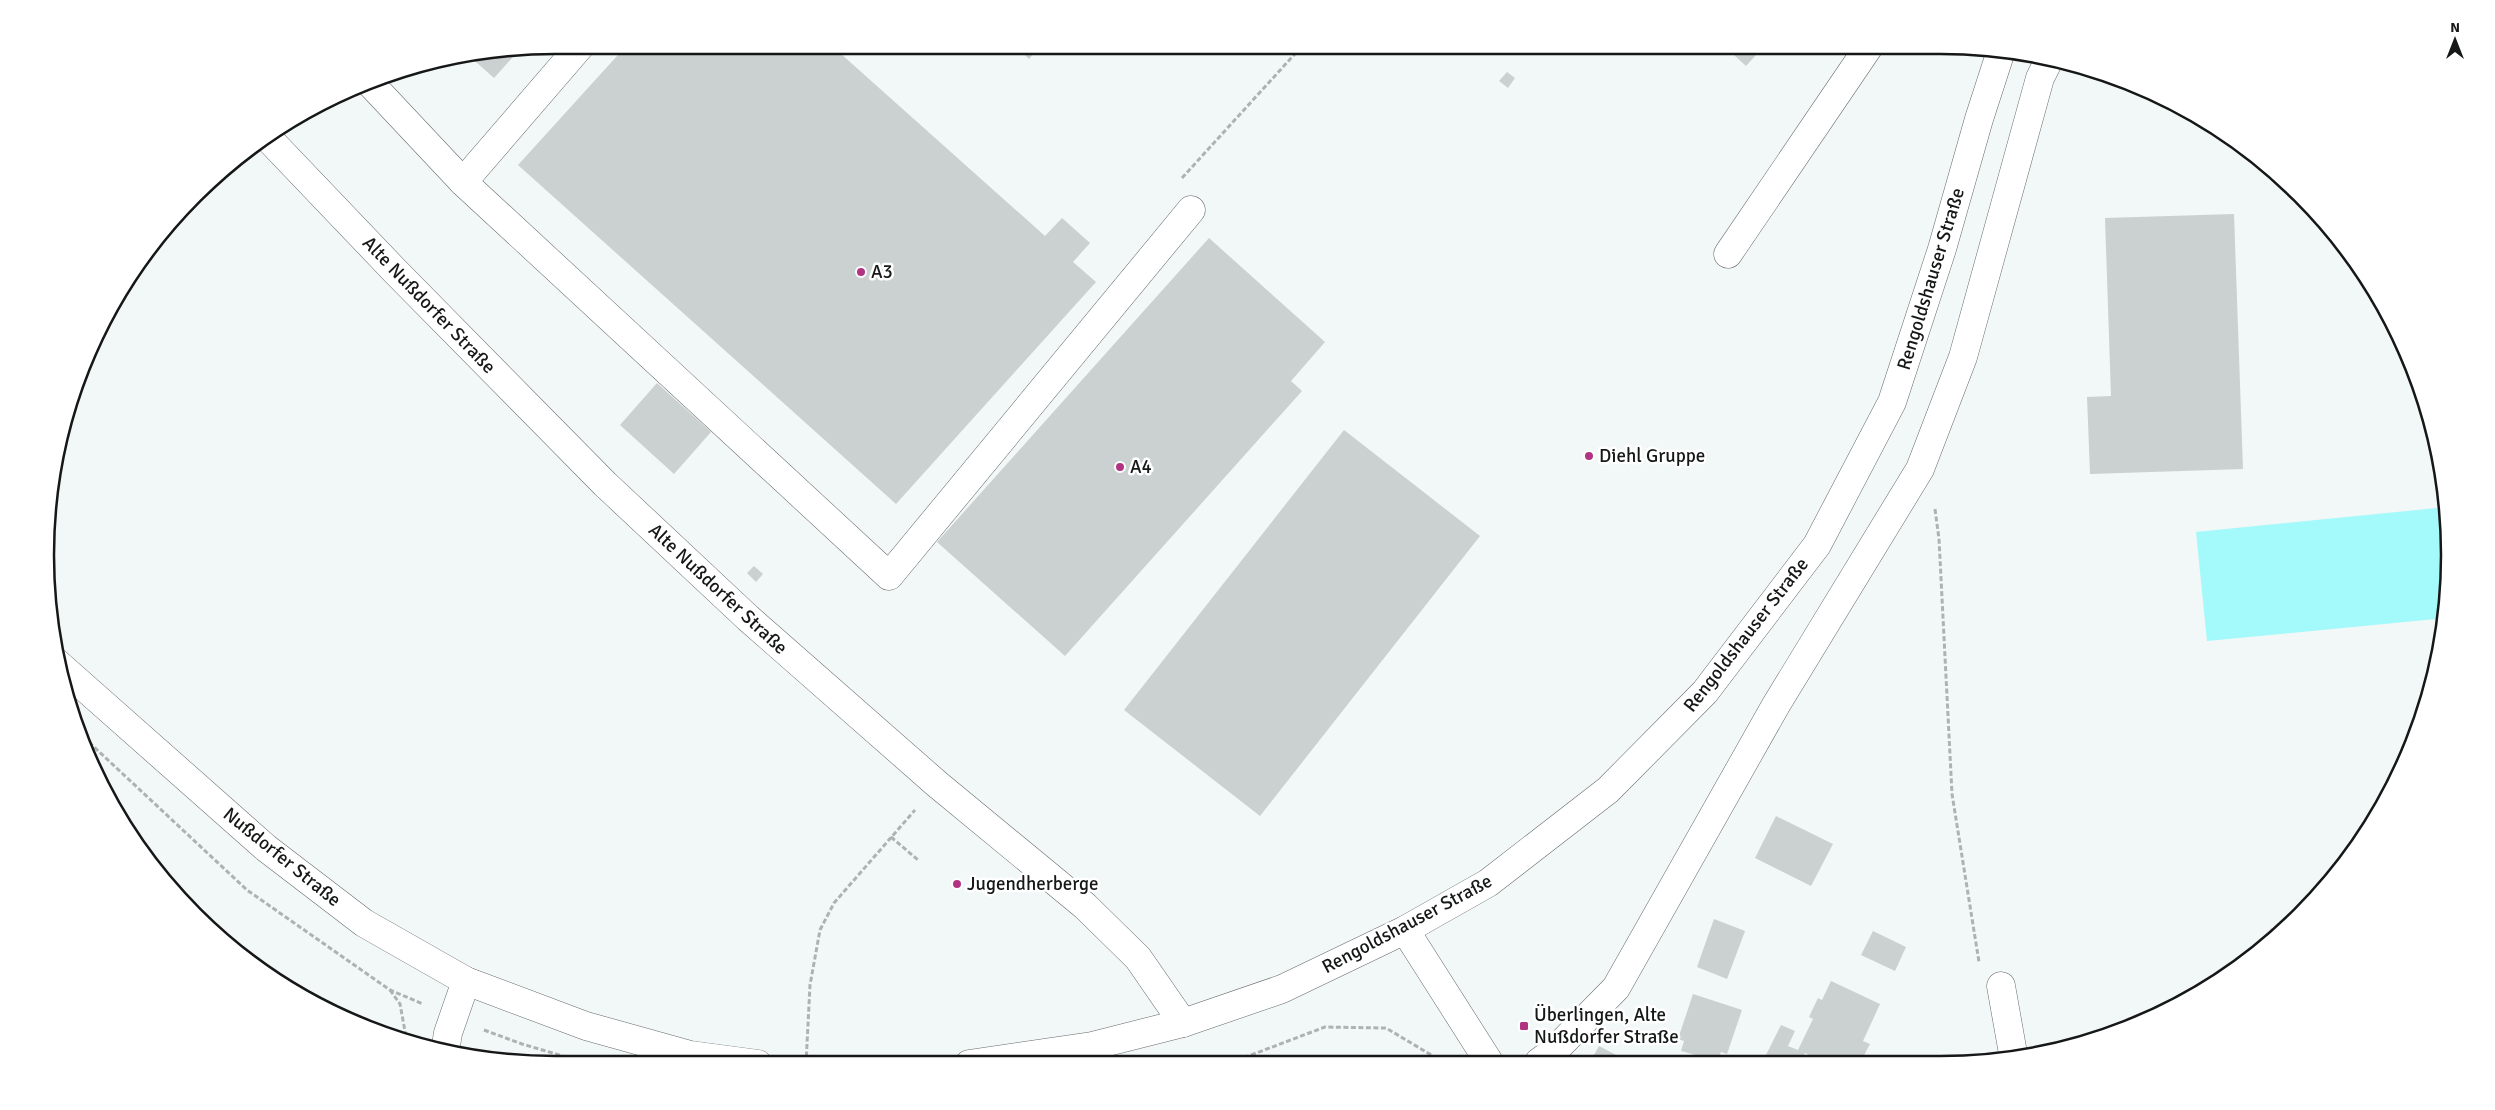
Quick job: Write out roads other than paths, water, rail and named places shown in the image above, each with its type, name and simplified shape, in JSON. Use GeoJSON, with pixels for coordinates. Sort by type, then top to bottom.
{"type":"FeatureCollection","features":[{"type":"Feature","properties":{"kind":"street"},"geometry":{"type":"LineString","coordinates":[[463,182],[573,54]]}},
{"type":"Feature","properties":{"kind":"street"},"geometry":{"type":"LineString","coordinates":[[1728,254],[1864,54]]}},
{"type":"Feature","properties":{"kind":"street","name":"Rengoldshauser Straße"},"geometry":{"type":"LineString","coordinates":[[1024,1056],[1092,1046],[1183,1023],[1282,989],[1405,930],[1488,883],[1608,790],[1705,692],[1817,545],[1892,402],[1942,249],[1979,119],[1999,57]]}},
{"type":"Feature","properties":{"kind":"street"},"geometry":{"type":"LineString","coordinates":[[1548,1056],[1616,988],[1776,705],[1920,469],[1963,357],[2040,78],[2046,65]]}},
{"type":"Feature","properties":{"kind":"street"},"geometry":{"type":"LineString","coordinates":[[375,87],[463,182],[889,576],[1191,210]]}},
{"type":"Feature","properties":{"kind":"street","name":"Alte Nußdorfer Straße"},"geometry":{"type":"LineString","coordinates":[[272,142],[394,271],[605,484],[748,618],[937,784],[1092,913],[1138,958],[1183,1023]]}},
{"type":"Feature","properties":{"kind":"street","name":"Nußdorfer Straße"},"geometry":{"type":"LineString","coordinates":[[68,673],[266,848],[364,923],[466,981]]}},
{"type":"Feature","properties":{"kind":"street"},"geometry":{"type":"LineString","coordinates":[[1405,930],[1485,1056]]}},
{"type":"Feature","properties":{"kind":"street"},"geometry":{"type":"LineString","coordinates":[[447,1044],[453,1017],[466,981],[586,1026],[698,1056]]}},
{"type":"Feature","properties":{"kind":"street"},"geometry":{"type":"LineString","coordinates":[[2001,986],[2013,1051]]}},
{"type":"Feature","properties":{"kind":"place","name":"A3"},"geometry":{"type":"Point","coordinates":[861,272]}},
{"type":"Feature","properties":{"kind":"place","name":"Diehl Gruppe"},"geometry":{"type":"Point","coordinates":[1589,456]}},
{"type":"Feature","properties":{"kind":"place","name":"A4"},"geometry":{"type":"Point","coordinates":[1120,467]}},
{"type":"Feature","properties":{"kind":"place","name":"Jugendherberge"},"geometry":{"type":"Point","coordinates":[957,884]}},
{"type":"Feature","properties":{"kind":"place","name":"Überlingen, Alte Nußdorfer Straße"},"geometry":{"type":"Point","coordinates":[1524,1026]}}]}
